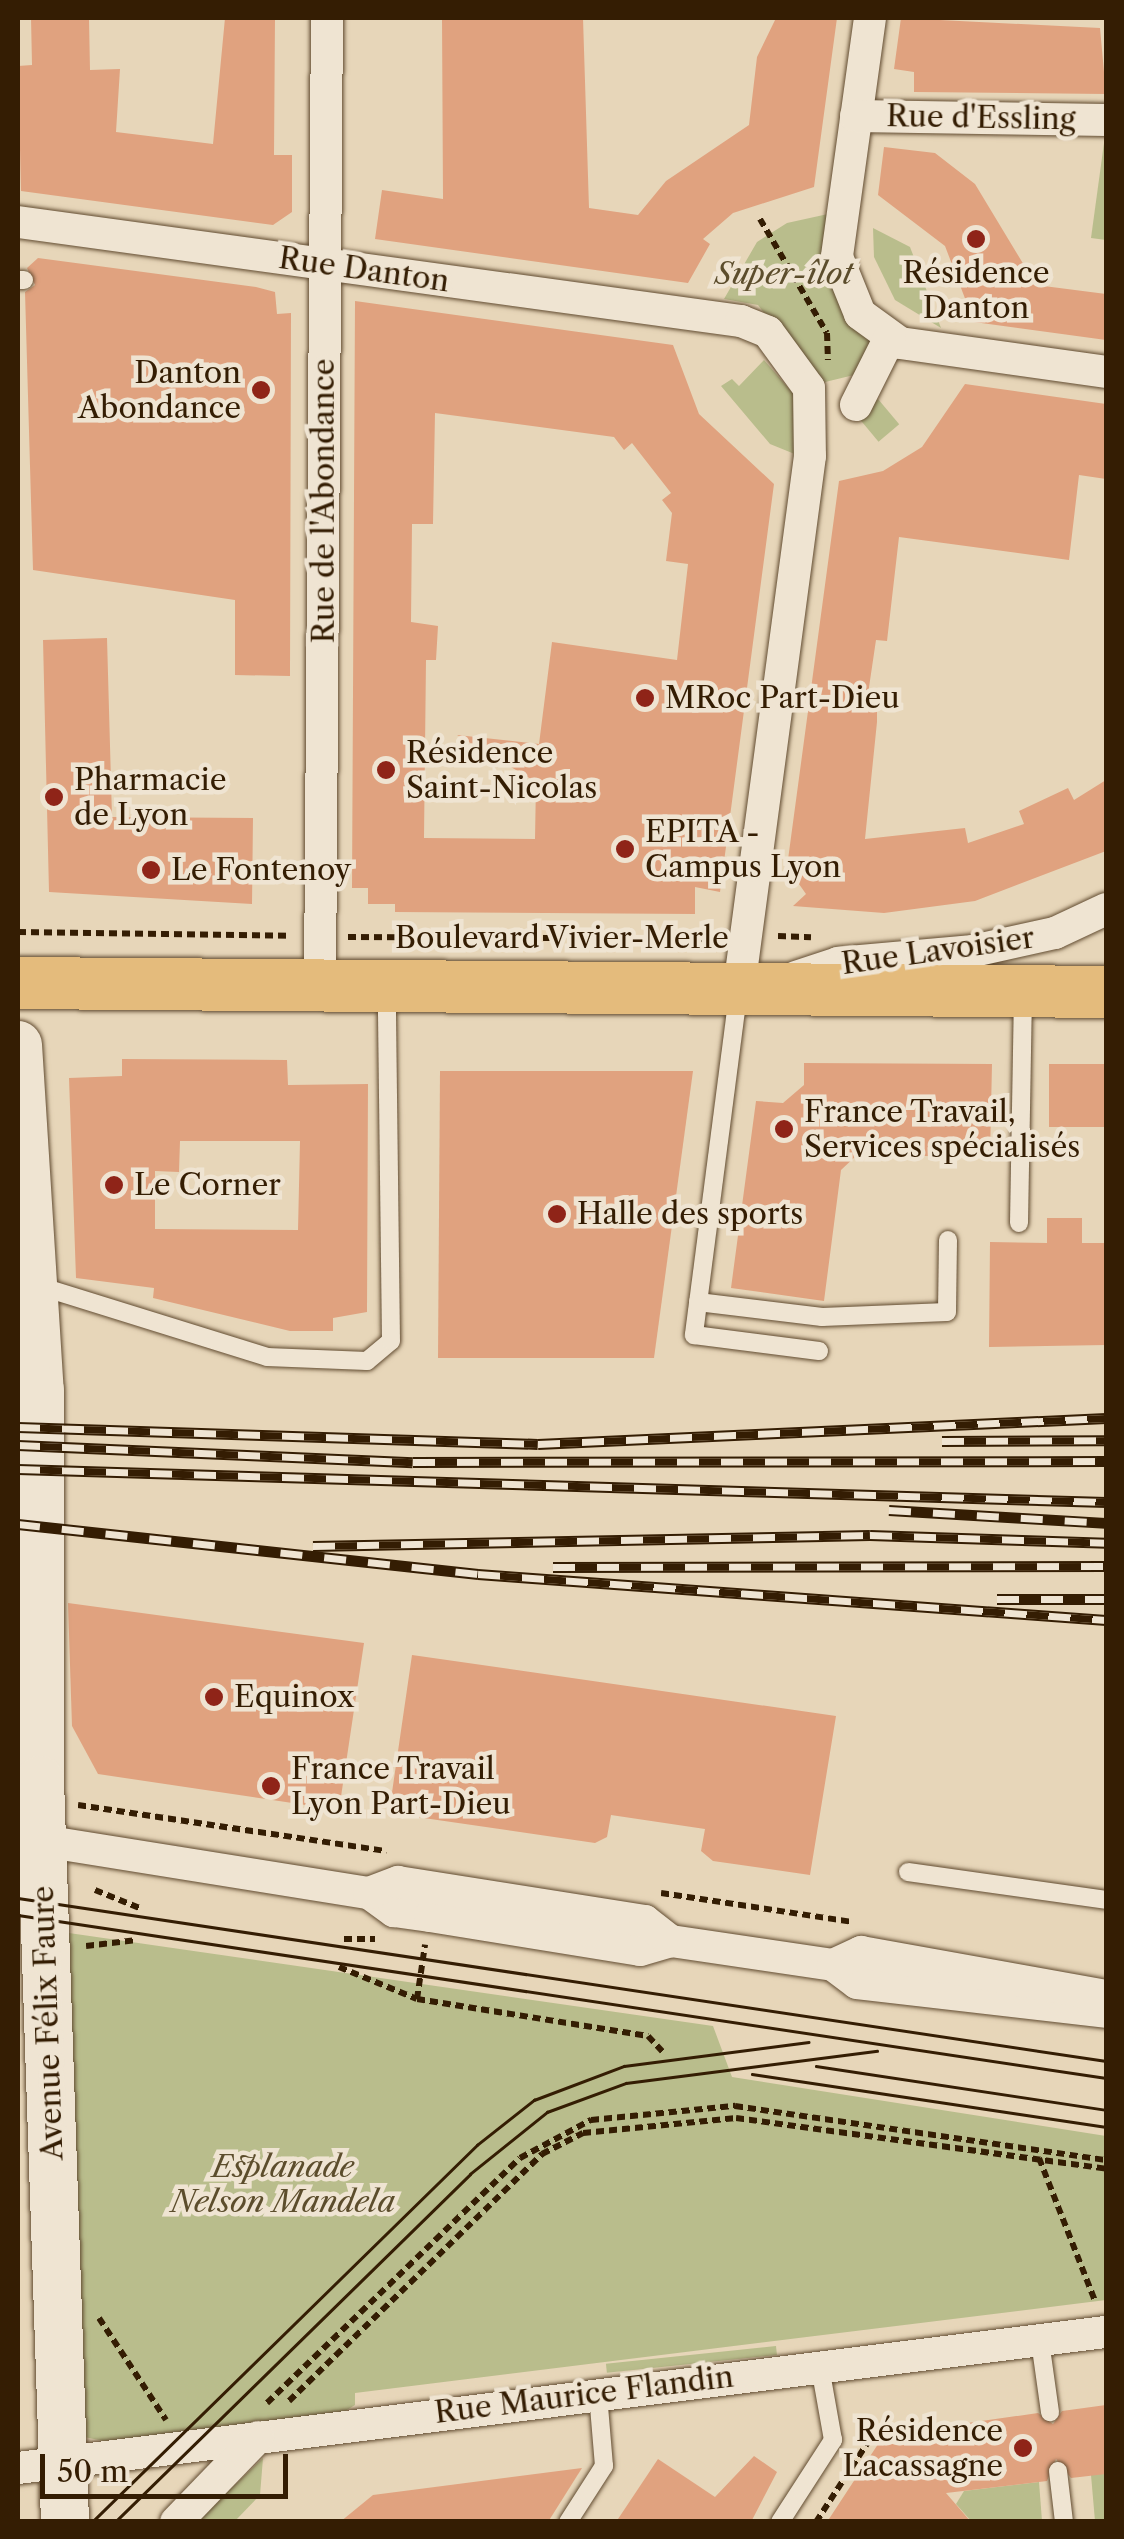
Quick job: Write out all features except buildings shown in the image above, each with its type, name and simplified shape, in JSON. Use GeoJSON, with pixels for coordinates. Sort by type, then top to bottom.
{"type":"FeatureCollection","features":[{"type":"Feature","properties":{"kind":"main road","name":"Boulevard Vivier-Merle"},"geometry":{"type":"LineString","coordinates":[[18,983],[321,961],[386,986],[1106,992]]}},
{"type":"Feature","properties":{"kind":"main road","name":"Avenue Félix Faure"},"geometry":{"type":"LineString","coordinates":[[18,1045],[35,1284],[24,1831],[40,2466],[65,2522]]}},
{"type":"Feature","properties":{"kind":"street","name":"Rue de l'Abondance"},"geometry":{"type":"LineString","coordinates":[[321,961],[327,18]]}},
{"type":"Feature","properties":{"kind":"street"},"geometry":{"type":"LineString","coordinates":[[870,18],[837,257],[860,314],[895,340],[1106,372]]}},
{"type":"Feature","properties":{"kind":"street","name":"Rue d'Essling"},"geometry":{"type":"LineString","coordinates":[[856,116],[1106,120]]}},
{"type":"Feature","properties":{"kind":"street","name":"Rue Danton"},"geometry":{"type":"LineString","coordinates":[[18,222],[712,317],[768,332],[800,368],[812,405],[810,456],[748,938],[753,988]]}},
{"type":"Feature","properties":{"kind":"street"},"geometry":{"type":"LineString","coordinates":[[856,405],[895,340]]}},
{"type":"Feature","properties":{"kind":"street","name":"Rue Lavoisier"},"geometry":{"type":"LineString","coordinates":[[753,988],[838,963],[1039,937],[1106,909]]}},
{"type":"Feature","properties":{"kind":"street"},"geometry":{"type":"LineString","coordinates":[[24,1831],[369,1893],[394,1910],[640,1950],[672,1940],[832,1965],[856,1982],[1106,2012]]}},
{"type":"Feature","properties":{"kind":"street"},"geometry":{"type":"LineString","coordinates":[[832,1965],[861,1952],[1106,1996]]}},
{"type":"Feature","properties":{"kind":"street","name":"Rue Maurice Flandin"},"geometry":{"type":"LineString","coordinates":[[40,2466],[256,2431],[598,2395],[1106,2332]]}},
{"type":"Feature","properties":{"kind":"street"},"geometry":{"type":"LineString","coordinates":[[176,2522],[256,2431]]}},
{"type":"Feature","properties":{"kind":"lane"},"geometry":{"type":"LineString","coordinates":[[35,1284],[267,1357],[367,1362],[392,1341],[386,986]]}},
{"type":"Feature","properties":{"kind":"lane"},"geometry":{"type":"LineString","coordinates":[[753,988],[694,1335],[818,1351]]}},
{"type":"Feature","properties":{"kind":"lane"},"geometry":{"type":"LineString","coordinates":[[1019,1223],[1023,991]]}},
{"type":"Feature","properties":{"kind":"lane"},"geometry":{"type":"LineString","coordinates":[[698,1302],[822,1317],[948,1312],[948,1240]]}},
{"type":"Feature","properties":{"kind":"lane","name":"Avenue Félix Faure"},"geometry":{"type":"LineString","coordinates":[[18,1388],[27,1604],[18,1650]]}},
{"type":"Feature","properties":{"kind":"lane"},"geometry":{"type":"LineString","coordinates":[[908,1872],[1106,1900]]}},
{"type":"Feature","properties":{"kind":"lane"},"geometry":{"type":"LineString","coordinates":[[1040,2341],[1050,2412]]}},
{"type":"Feature","properties":{"kind":"lane"},"geometry":{"type":"LineString","coordinates":[[780,2522],[833,2440],[820,2367]]}},
{"type":"Feature","properties":{"kind":"lane"},"geometry":{"type":"LineString","coordinates":[[568,2522],[604,2466],[598,2395]]}},
{"type":"Feature","properties":{"kind":"lane","name":"Avenue Félix Faure"},"geometry":{"type":"LineString","coordinates":[[40,2466],[43,2522]]}},
{"type":"Feature","properties":{"kind":"lane"},"geometry":{"type":"LineString","coordinates":[[1058,2471],[1064,2522]]}},
{"type":"Feature","properties":{"kind":"path"},"geometry":{"type":"LineString","coordinates":[[760,219],[826,333]]}},
{"type":"Feature","properties":{"kind":"path","name":"Boulevard Vivier-Merle"},"geometry":{"type":"LineString","coordinates":[[18,932],[321,961],[748,938],[834,938]]}},
{"type":"Feature","properties":{"kind":"path"},"geometry":{"type":"LineString","coordinates":[[93,1904],[98,1876]]}},
{"type":"Feature","properties":{"kind":"path"},"geometry":{"type":"LineString","coordinates":[[95,1890],[142,1909]]}},
{"type":"Feature","properties":{"kind":"path"},"geometry":{"type":"LineString","coordinates":[[417,1999],[426,1939]]}},
{"type":"Feature","properties":{"kind":"path"},"geometry":{"type":"LineString","coordinates":[[86,1946],[137,1940]]}},
{"type":"Feature","properties":{"kind":"path"},"geometry":{"type":"LineString","coordinates":[[339,1967],[417,1999],[648,2036],[662,2051]]}},
{"type":"Feature","properties":{"kind":"path"},"geometry":{"type":"LineString","coordinates":[[256,2431],[520,2158],[592,2120],[734,2106],[1106,2160]]}},
{"type":"Feature","properties":{"kind":"path"},"geometry":{"type":"LineString","coordinates":[[256,2431],[542,2154],[583,2133],[736,2118],[1106,2169]]}},
{"type":"Feature","properties":{"kind":"path"},"geometry":{"type":"LineString","coordinates":[[1039,2158],[1095,2301]]}},
{"type":"Feature","properties":{"kind":"path"},"geometry":{"type":"LineString","coordinates":[[92,2308],[168,2423]]}},
{"type":"Feature","properties":{"kind":"path"},"geometry":{"type":"LineString","coordinates":[[816,2522],[872,2436]]}},
{"type":"Feature","properties":{"kind":"green space"},"geometry":{"type":"Polygon","coordinates":[[[1106,143],[1106,240],[1091,238],[1106,143]]]}},
{"type":"Feature","properties":{"kind":"green space","name":"Super-îlot"},"geometry":{"type":"Polygon","coordinates":[[[828,214],[873,342],[858,374],[817,384],[758,305],[724,299],[757,242],[787,223],[828,214]]]}},
{"type":"Feature","properties":{"kind":"green space"},"geometry":{"type":"Polygon","coordinates":[[[873,228],[910,247],[941,328],[895,300],[874,257],[873,228]]]}},
{"type":"Feature","properties":{"kind":"green space"},"geometry":{"type":"Polygon","coordinates":[[[764,360],[797,398],[802,457],[770,444],[721,386],[732,379],[739,386],[764,360]]]}},
{"type":"Feature","properties":{"kind":"green space"},"geometry":{"type":"Polygon","coordinates":[[[878,399],[899,424],[879,442],[857,416],[878,399]]]}},
{"type":"Feature","properties":{"kind":"green space","name":"Esplanade Nelson Mandela"},"geometry":{"type":"Polygon","coordinates":[[[55,1931],[713,2026],[732,2077],[1106,2136],[1106,2300],[355,2393],[355,2405],[332,2419],[104,2441],[79,2436],[55,1931]]]}},
{"type":"Feature","properties":{"kind":"green space"},"geometry":{"type":"Polygon","coordinates":[[[776,2346],[777,2355],[607,2373],[606,2364],[776,2346]]]}},
{"type":"Feature","properties":{"kind":"green space"},"geometry":{"type":"Polygon","coordinates":[[[263,2458],[260,2495],[235,2521],[196,2522],[263,2458]]]}},
{"type":"Feature","properties":{"kind":"green space"},"geometry":{"type":"Polygon","coordinates":[[[1106,2473],[1106,2521],[1095,2521],[1091,2475],[1106,2473]]]}},
{"type":"Feature","properties":{"kind":"green space"},"geometry":{"type":"Polygon","coordinates":[[[1039,2482],[1042,2521],[971,2521],[956,2504],[964,2491],[1039,2482]]]}},
{"type":"Feature","properties":{"kind":"tram line"},"geometry":{"type":"LineString","coordinates":[[18,1898],[1106,2061]]}},
{"type":"Feature","properties":{"kind":"tram line"},"geometry":{"type":"LineString","coordinates":[[18,1915],[1106,2078]]}},
{"type":"Feature","properties":{"kind":"tram line"},"geometry":{"type":"LineString","coordinates":[[92,2522],[477,2145],[534,2100],[624,2066],[808,2042]]}},
{"type":"Feature","properties":{"kind":"tram line"},"geometry":{"type":"LineString","coordinates":[[115,2522],[470,2174],[547,2112],[626,2083],[877,2051]]}},
{"type":"Feature","properties":{"kind":"tram line"},"geometry":{"type":"LineString","coordinates":[[816,2066],[1106,2110]]}},
{"type":"Feature","properties":{"kind":"tram line"},"geometry":{"type":"LineString","coordinates":[[752,2074],[1106,2127]]}},
{"type":"Feature","properties":{"kind":"railway"},"geometry":{"type":"LineString","coordinates":[[18,1427],[538,1444],[1106,1418]]}},
{"type":"Feature","properties":{"kind":"railway"},"geometry":{"type":"LineString","coordinates":[[942,1441],[1106,1440]]}},
{"type":"Feature","properties":{"kind":"railway"},"geometry":{"type":"LineString","coordinates":[[18,1445],[413,1462],[1106,1461]]}},
{"type":"Feature","properties":{"kind":"railway"},"geometry":{"type":"LineString","coordinates":[[18,1469],[1106,1502]]}},
{"type":"Feature","properties":{"kind":"railway"},"geometry":{"type":"LineString","coordinates":[[889,1510],[1106,1523]]}},
{"type":"Feature","properties":{"kind":"railway"},"geometry":{"type":"LineString","coordinates":[[18,1524],[478,1574],[1106,1620]]}},
{"type":"Feature","properties":{"kind":"railway"},"geometry":{"type":"LineString","coordinates":[[313,1546],[870,1535],[1106,1543]]}},
{"type":"Feature","properties":{"kind":"railway"},"geometry":{"type":"LineString","coordinates":[[553,1567],[1106,1566]]}},
{"type":"Feature","properties":{"kind":"railway"},"geometry":{"type":"LineString","coordinates":[[997,1599],[1106,1599]]}},
{"type":"Feature","properties":{"kind":"place","name":"Résidence Danton"},"geometry":{"type":"Point","coordinates":[976,239]}},
{"type":"Feature","properties":{"kind":"place","name":"Danton Abondance"},"geometry":{"type":"Point","coordinates":[261,390]}},
{"type":"Feature","properties":{"kind":"place","name":"MRoc Part-Dieu"},"geometry":{"type":"Point","coordinates":[645,698]}},
{"type":"Feature","properties":{"kind":"place","name":"Résidence Saint-Nicolas"},"geometry":{"type":"Point","coordinates":[386,770]}},
{"type":"Feature","properties":{"kind":"place","name":"Pharmacie de Lyon"},"geometry":{"type":"Point","coordinates":[54,797]}},
{"type":"Feature","properties":{"kind":"place","name":"EPITA - Campus Lyon"},"geometry":{"type":"Point","coordinates":[625,849]}},
{"type":"Feature","properties":{"kind":"place","name":"Le Fontenoy"},"geometry":{"type":"Point","coordinates":[151,870]}},
{"type":"Feature","properties":{"kind":"place","name":"France Travail, Services spécialisés"},"geometry":{"type":"Point","coordinates":[784,1129]}},
{"type":"Feature","properties":{"kind":"place","name":"Le Corner"},"geometry":{"type":"Point","coordinates":[114,1185]}},
{"type":"Feature","properties":{"kind":"place","name":"Halle des sports"},"geometry":{"type":"Point","coordinates":[557,1214]}},
{"type":"Feature","properties":{"kind":"place","name":"Equinox"},"geometry":{"type":"Point","coordinates":[214,1697]}},
{"type":"Feature","properties":{"kind":"place","name":"France Travail Lyon Part-Dieu"},"geometry":{"type":"Point","coordinates":[271,1786]}},
{"type":"Feature","properties":{"kind":"place","name":"Résidence Lacassagne"},"geometry":{"type":"Point","coordinates":[1023,2448]}}]}
